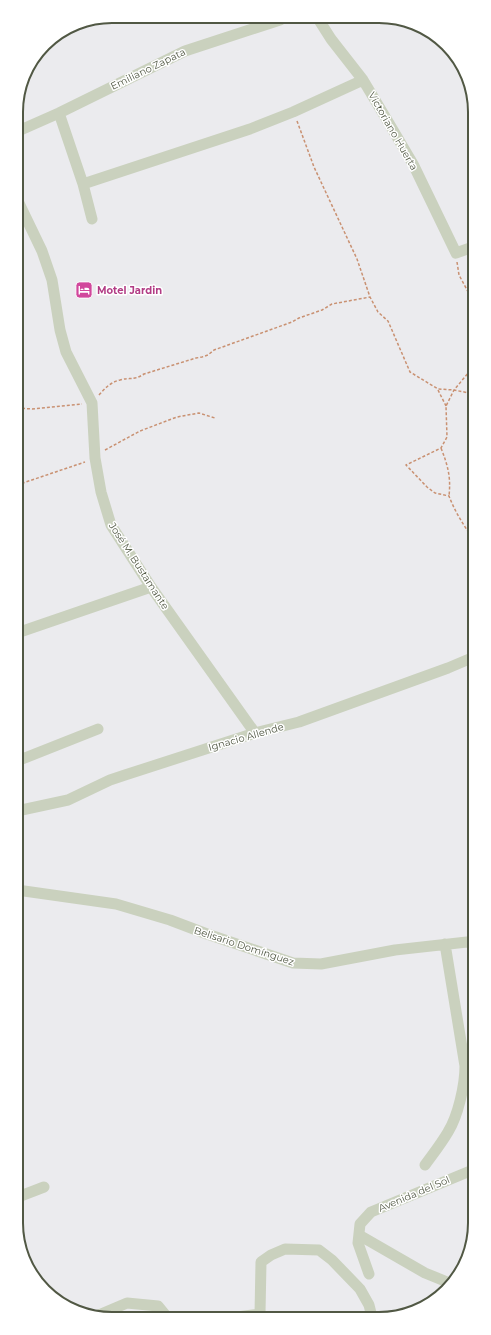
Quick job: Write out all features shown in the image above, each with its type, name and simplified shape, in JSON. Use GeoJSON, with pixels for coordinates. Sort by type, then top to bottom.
{"type":"FeatureCollection","features":[{"type":"Feature","properties":{"kind":"street","name":"Emiliano Zapata"},"geometry":{"type":"LineString","coordinates":[[23,129],[59,113],[185,51],[271,23]]}},
{"type":"Feature","properties":{"kind":"street","name":"Victoriano Huerta"},"geometry":{"type":"LineString","coordinates":[[321,23],[331,39],[363,80],[413,164],[456,253]]}},
{"type":"Feature","properties":{"kind":"street"},"geometry":{"type":"LineString","coordinates":[[83,184],[250,129],[293,112],[363,80]]}},
{"type":"Feature","properties":{"kind":"street"},"geometry":{"type":"LineString","coordinates":[[59,113],[83,184],[92,219]]}},
{"type":"Feature","properties":{"kind":"street","name":"José M. Bustamante"},"geometry":{"type":"LineString","coordinates":[[23,212],[42,251],[52,280],[60,330],[66,352],[92,403],[95,458],[101,492],[111,525],[151,587],[256,733]]}},
{"type":"Feature","properties":{"kind":"street"},"geometry":{"type":"LineString","coordinates":[[456,253],[468,249]]}},
{"type":"Feature","properties":{"kind":"street"},"geometry":{"type":"LineString","coordinates":[[23,631],[151,587]]}},
{"type":"Feature","properties":{"kind":"street","name":"Ignacio Allende"},"geometry":{"type":"LineString","coordinates":[[23,810],[68,800],[125,774],[256,733],[300,722],[468,660]]}},
{"type":"Feature","properties":{"kind":"street"},"geometry":{"type":"LineString","coordinates":[[23,759],[98,729]]}},
{"type":"Feature","properties":{"kind":"street","name":"Belisario Domínguez"},"geometry":{"type":"LineString","coordinates":[[23,891],[116,904],[170,920],[293,963],[321,964],[395,950],[468,942]]}},
{"type":"Feature","properties":{"kind":"street"},"geometry":{"type":"LineString","coordinates":[[425,1166],[449,1131],[460,1102],[465,1079],[465,1066],[445,944]]}},
{"type":"Feature","properties":{"kind":"street","name":"Avenida del Sol"},"geometry":{"type":"LineString","coordinates":[[359,1235],[360,1224],[371,1212],[468,1172]]}},
{"type":"Feature","properties":{"kind":"street"},"geometry":{"type":"LineString","coordinates":[[23,1195],[44,1187]]}},
{"type":"Feature","properties":{"kind":"street"},"geometry":{"type":"LineString","coordinates":[[369,1274],[358,1243],[359,1235],[425,1273],[446,1282]]}},
{"type":"Feature","properties":{"kind":"street"},"geometry":{"type":"LineString","coordinates":[[261,1312],[261,1262],[271,1255],[285,1249],[319,1250],[332,1260],[360,1289],[369,1305],[371,1312]]}},
{"type":"Feature","properties":{"kind":"street"},"geometry":{"type":"LineString","coordinates":[[108,1312],[127,1303],[158,1306],[163,1312]]}},
{"type":"Feature","properties":{"kind":"path"},"geometry":{"type":"LineString","coordinates":[[293,112],[314,167],[357,259],[370,297],[378,312],[388,321],[410,372],[438,389],[468,393]]}},
{"type":"Feature","properties":{"kind":"path"},"geometry":{"type":"LineString","coordinates":[[456,253],[459,275],[468,292]]}},
{"type":"Feature","properties":{"kind":"path"},"geometry":{"type":"LineString","coordinates":[[23,408],[32,409],[92,403],[107,386],[120,380],[138,378],[144,374],[196,358],[202,358],[214,350],[292,322],[306,315],[322,310],[332,304],[370,297]]}},
{"type":"Feature","properties":{"kind":"path"},"geometry":{"type":"LineString","coordinates":[[446,406],[454,390],[468,373]]}},
{"type":"Feature","properties":{"kind":"path"},"geometry":{"type":"LineString","coordinates":[[438,389],[446,406],[447,437],[441,448],[406,465],[427,487],[435,492],[449,496]]}},
{"type":"Feature","properties":{"kind":"path"},"geometry":{"type":"LineString","coordinates":[[23,483],[95,458],[108,448],[140,431],[177,417],[199,413],[215,418]]}},
{"type":"Feature","properties":{"kind":"path"},"geometry":{"type":"LineString","coordinates":[[441,448],[451,482],[449,496],[454,509],[468,532]]}},
{"type":"Feature","properties":{"kind":"place","name":"Motel Jardin"},"geometry":{"type":"Point","coordinates":[84,290]}}]}
